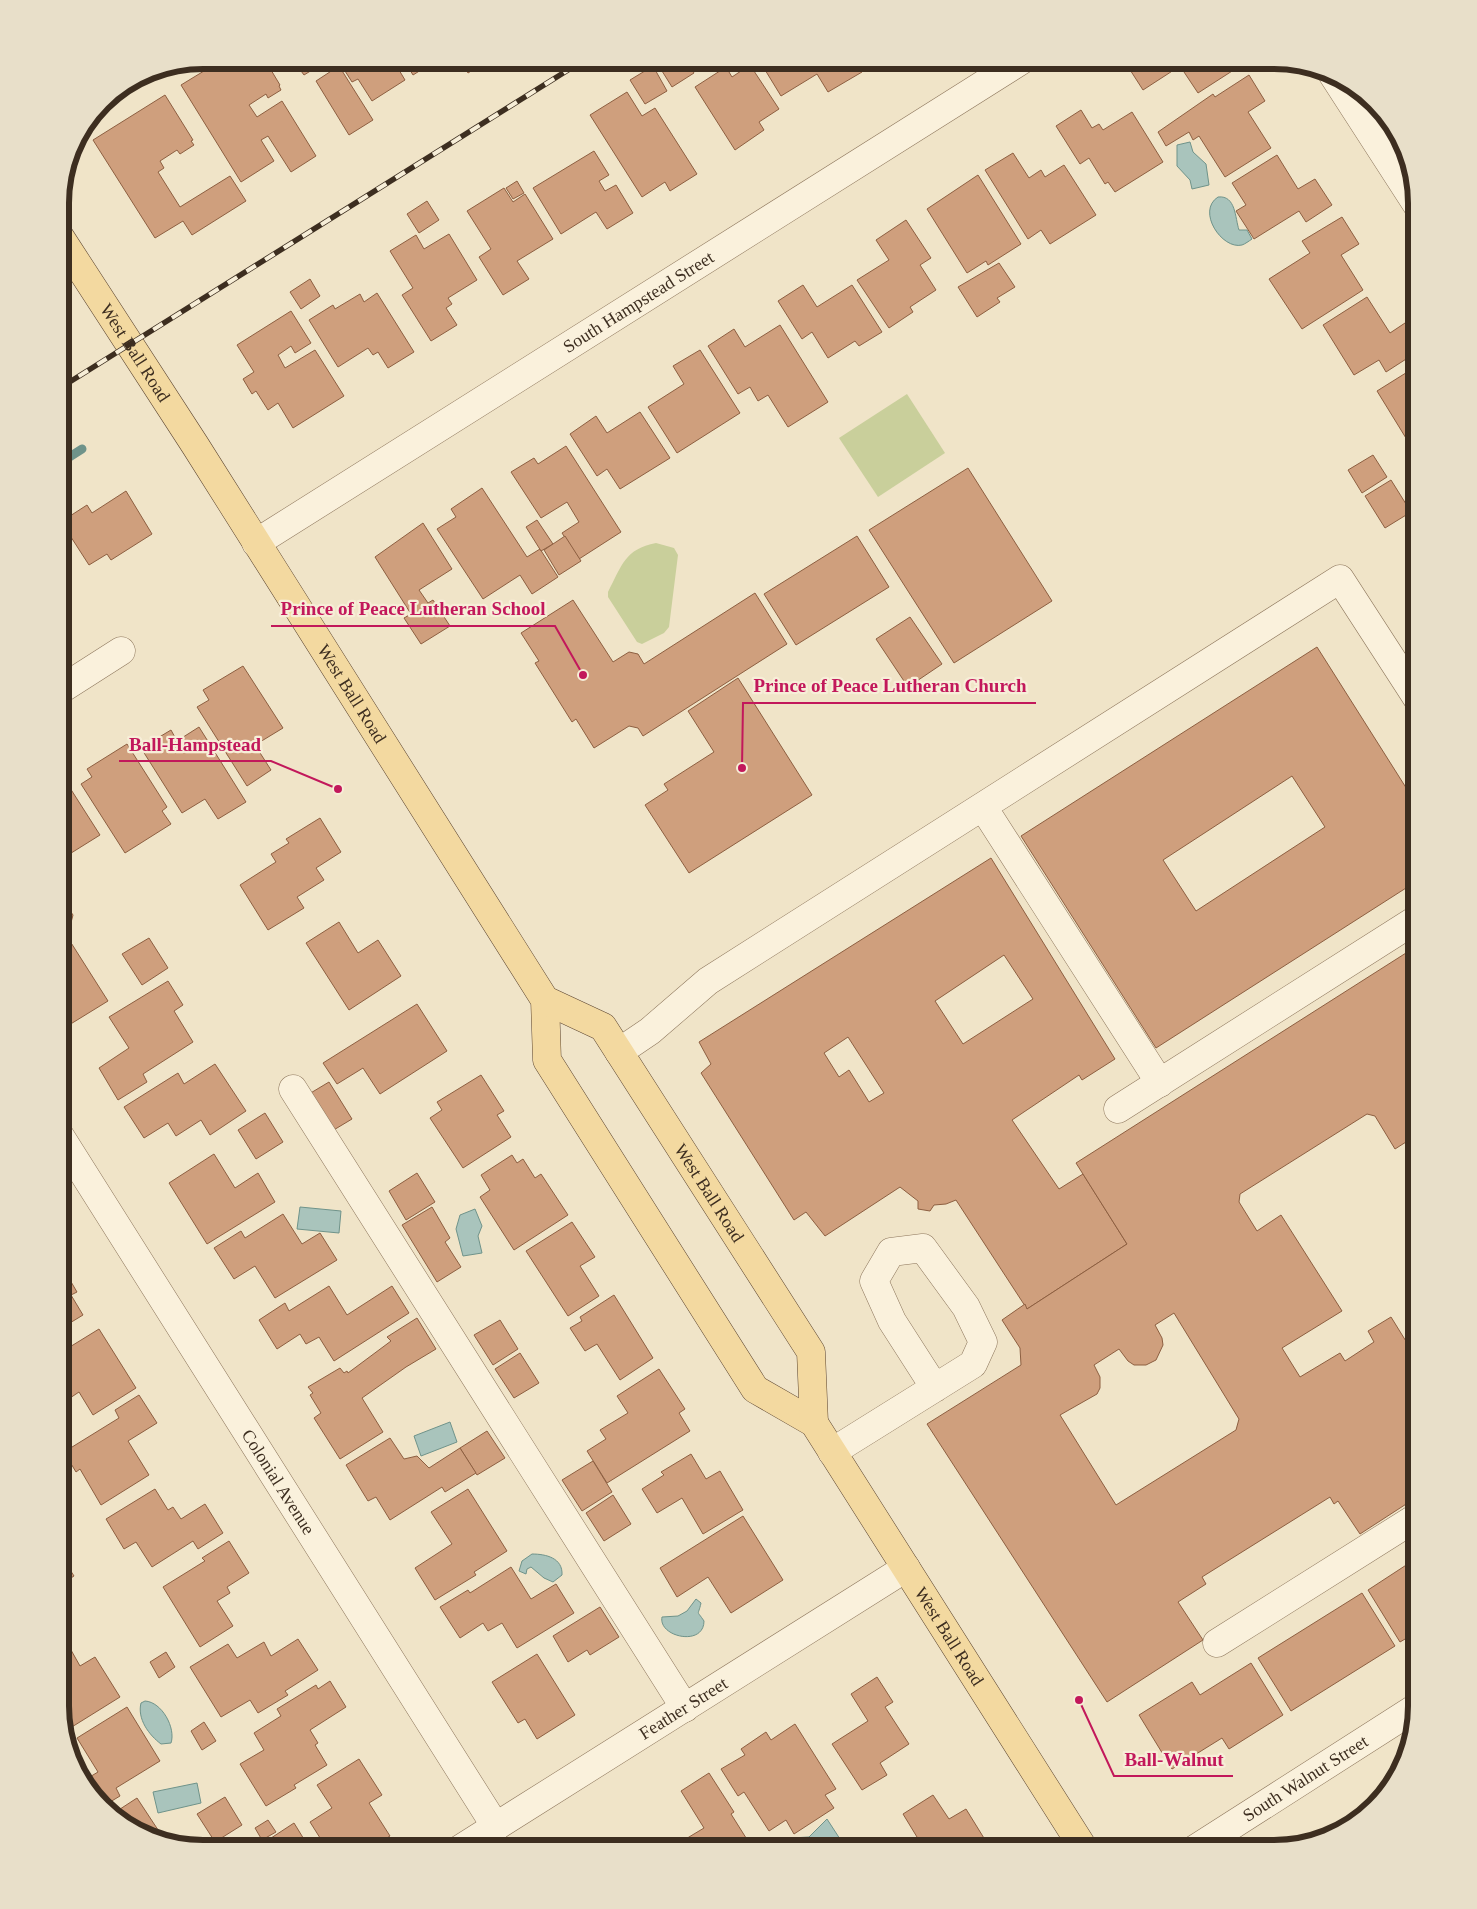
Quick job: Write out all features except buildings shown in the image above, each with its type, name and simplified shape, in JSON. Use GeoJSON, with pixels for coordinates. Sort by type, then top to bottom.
{"type":"FeatureCollection","features":[{"type":"Feature","properties":{"kind":"main road","name":"West Ball Road"},"geometry":{"type":"LineString","coordinates":[[69,254],[256,543],[546,1000],[547,1060],[749,1381],[755,1389],[814,1423],[1078,1840]]}},
{"type":"Feature","properties":{"kind":"main road","name":"West Ball Road"},"geometry":{"type":"LineString","coordinates":[[546,1000],[603,1027],[811,1352],[814,1423]]}},
{"type":"Feature","properties":{"kind":"street","name":"South Hampstead Street"},"geometry":{"type":"LineString","coordinates":[[256,543],[1008,69]]}},
{"type":"Feature","properties":{"kind":"street"},"geometry":{"type":"LineString","coordinates":[[1341,87],[1407,190]]}},
{"type":"Feature","properties":{"kind":"street"},"geometry":{"type":"LineString","coordinates":[[619,1052],[650,1032],[708,981],[1340,579],[1408,684]]}},
{"type":"Feature","properties":{"kind":"street"},"geometry":{"type":"LineString","coordinates":[[69,684],[121,651]]}},
{"type":"Feature","properties":{"kind":"street"},"geometry":{"type":"LineString","coordinates":[[983,807],[1160,1083]]}},
{"type":"Feature","properties":{"kind":"street"},"geometry":{"type":"LineString","coordinates":[[1118,1109],[1408,925]]}},
{"type":"Feature","properties":{"kind":"street"},"geometry":{"type":"LineString","coordinates":[[293,1089],[685,1708]]}},
{"type":"Feature","properties":{"kind":"street","name":"Colonial Avenue"},"geometry":{"type":"LineString","coordinates":[[69,1150],[496,1826]]}},
{"type":"Feature","properties":{"kind":"street"},"geometry":{"type":"LineString","coordinates":[[832,1452],[974,1364],[983,1342],[966,1308],[923,1248],[891,1252],[874,1281],[892,1321],[935,1388]]}},
{"type":"Feature","properties":{"kind":"street"},"geometry":{"type":"LineString","coordinates":[[1217,1643],[1408,1524]]}},
{"type":"Feature","properties":{"kind":"street","name":"Feather Street"},"geometry":{"type":"LineString","coordinates":[[474,1840],[906,1568]]}},
{"type":"Feature","properties":{"kind":"street","name":"South Walnut Street"},"geometry":{"type":"LineString","coordinates":[[1209,1840],[1408,1713]]}},
{"type":"Feature","properties":{"kind":"green space"},"geometry":{"type":"Polygon","coordinates":[[[907,394],[945,453],[878,497],[839,438],[907,394]]]}},
{"type":"Feature","properties":{"kind":"green space"},"geometry":{"type":"Polygon","coordinates":[[[656,543],[674,548],[678,555],[669,627],[664,633],[642,644],[637,642],[608,597],[608,592],[621,566],[631,554],[637,549],[656,543]]]}},
{"type":"Feature","properties":{"kind":"water"},"geometry":{"type":"Polygon","coordinates":[[[1190,142],[1193,152],[1206,164],[1209,185],[1192,189],[1190,180],[1177,166],[1177,145],[1190,142]]]}},
{"type":"Feature","properties":{"kind":"water"},"geometry":{"type":"Polygon","coordinates":[[[1218,197],[1224,197],[1232,203],[1239,230],[1247,230],[1252,239],[1242,245],[1234,245],[1220,236],[1214,228],[1210,211],[1212,203],[1218,197]]]}},
{"type":"Feature","properties":{"kind":"water"},"geometry":{"type":"Polygon","coordinates":[[[300,1207],[341,1211],[339,1233],[297,1229],[300,1207]]]}},
{"type":"Feature","properties":{"kind":"water"},"geometry":{"type":"Polygon","coordinates":[[[475,1209],[482,1226],[478,1236],[482,1253],[463,1256],[456,1229],[460,1215],[475,1209]]]}},
{"type":"Feature","properties":{"kind":"water"},"geometry":{"type":"Polygon","coordinates":[[[450,1422],[457,1442],[421,1456],[414,1436],[450,1422]]]}},
{"type":"Feature","properties":{"kind":"water"},"geometry":{"type":"Polygon","coordinates":[[[532,1554],[553,1558],[560,1565],[562,1575],[553,1582],[544,1578],[531,1567],[527,1569],[526,1574],[519,1571],[522,1561],[532,1554]]]}},
{"type":"Feature","properties":{"kind":"water"},"geometry":{"type":"Polygon","coordinates":[[[696,1599],[701,1603],[698,1613],[704,1621],[702,1629],[697,1634],[690,1636],[674,1634],[667,1630],[663,1624],[662,1617],[678,1616],[687,1611],[696,1599]]]}},
{"type":"Feature","properties":{"kind":"water"},"geometry":{"type":"Polygon","coordinates":[[[145,1701],[157,1706],[166,1717],[171,1730],[171,1743],[161,1744],[145,1726],[140,1709],[141,1703],[145,1701]]]}},
{"type":"Feature","properties":{"kind":"water"},"geometry":{"type":"Polygon","coordinates":[[[197,1783],[201,1803],[158,1813],[153,1792],[197,1783]]]}},
{"type":"Feature","properties":{"kind":"water"},"geometry":{"type":"Polygon","coordinates":[[[827,1819],[840,1839],[791,1840],[791,1838],[809,1837],[827,1819]]]}},
{"type":"Feature","properties":{"kind":"waterway"},"geometry":{"type":"LineString","coordinates":[[69,457],[82,449]]}},
{"type":"Feature","properties":{"kind":"railway"},"geometry":{"type":"LineString","coordinates":[[69,382],[570,69]]}},
{"type":"Feature","properties":{"kind":"place","name":"Prince of Peace Lutheran School"},"geometry":{"type":"Point","coordinates":[583,675]}},
{"type":"Feature","properties":{"kind":"place","name":"Prince of Peace Lutheran Church"},"geometry":{"type":"Point","coordinates":[742,768]}},
{"type":"Feature","properties":{"kind":"place","name":"Ball-Hampstead"},"geometry":{"type":"Point","coordinates":[338,789]}},
{"type":"Feature","properties":{"kind":"place","name":"Ball-Walnut"},"geometry":{"type":"Point","coordinates":[1079,1700]}}]}
